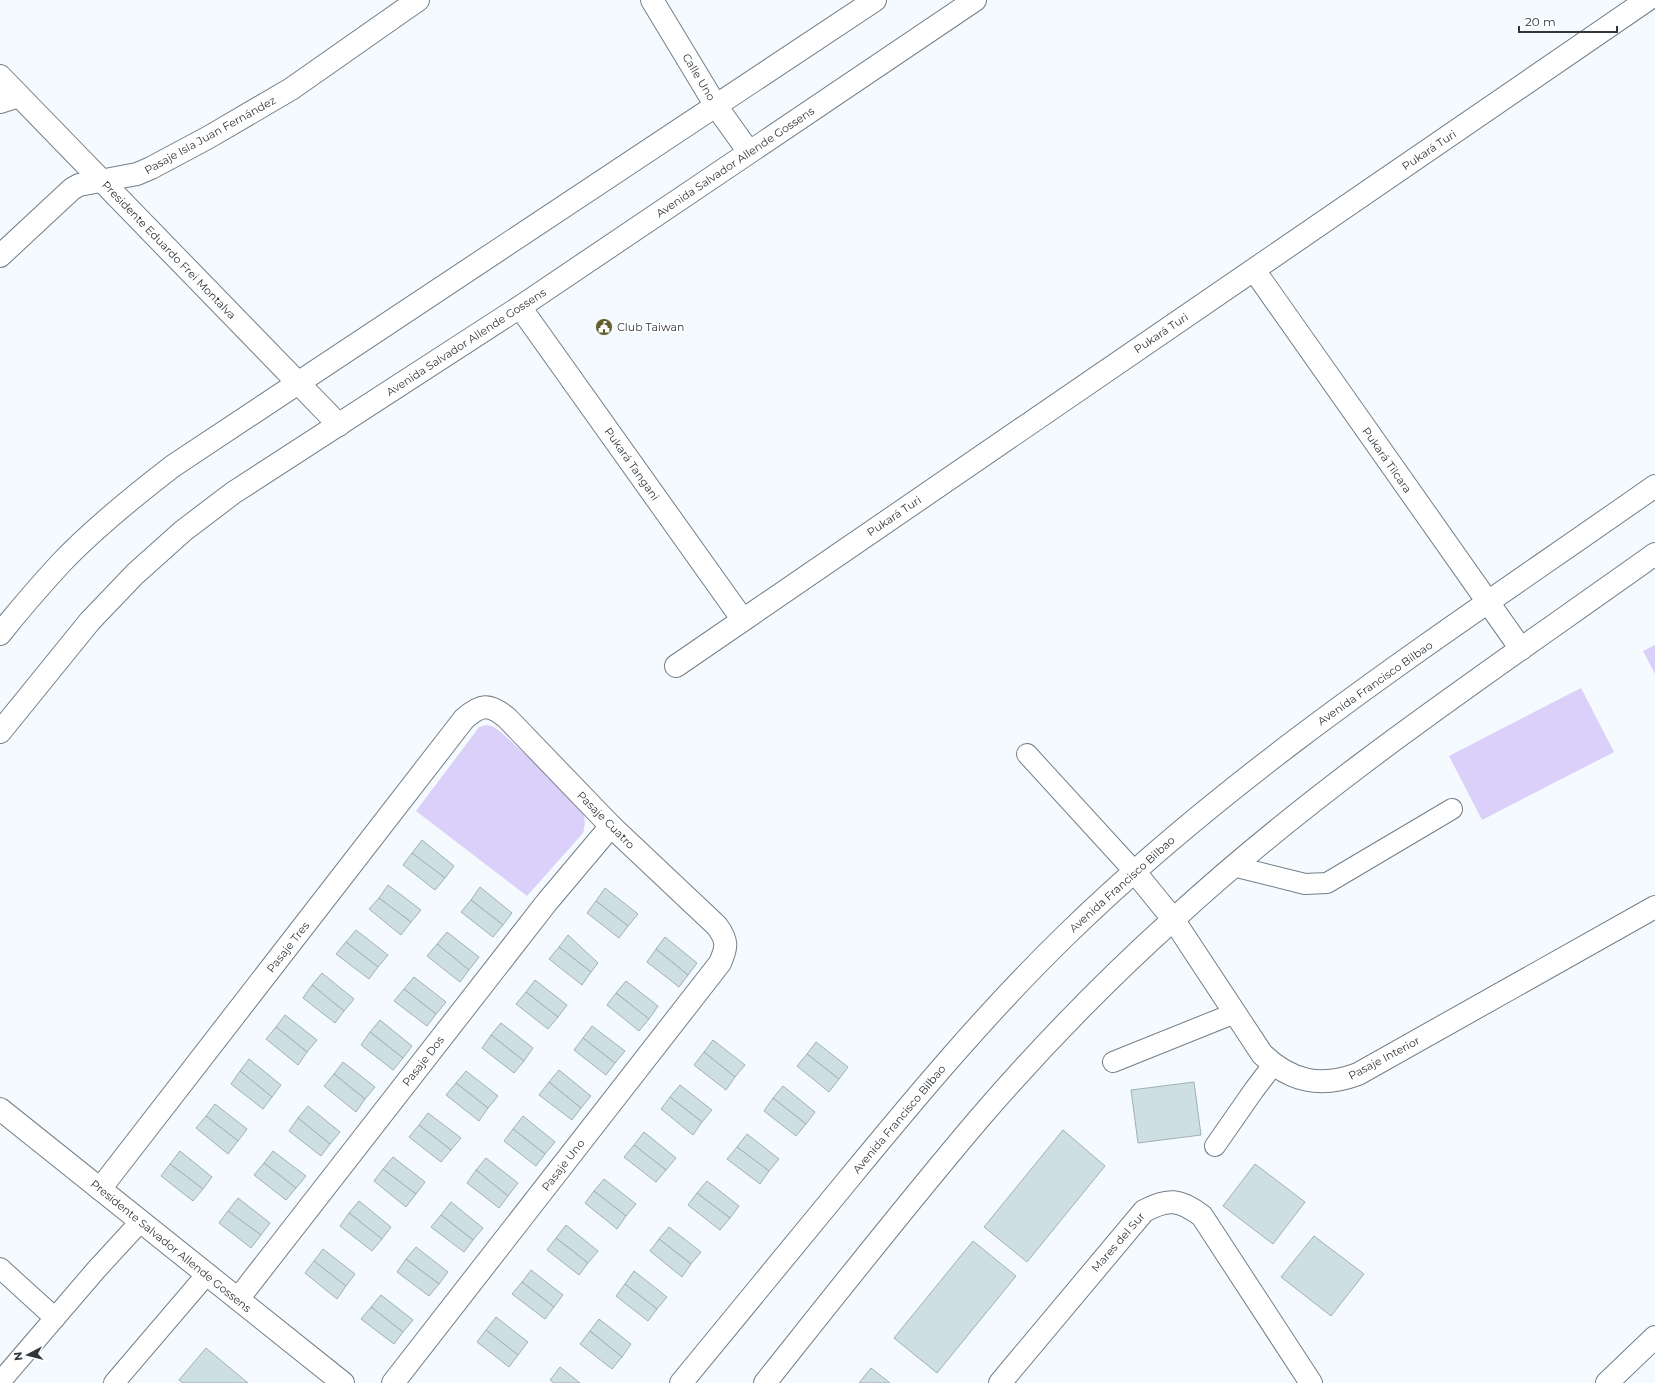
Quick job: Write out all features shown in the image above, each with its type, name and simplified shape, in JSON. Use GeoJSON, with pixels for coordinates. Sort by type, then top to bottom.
{"type":"FeatureCollection","features":[{"type":"Feature","properties":{"kind":"street","name":"Pasaje Isla Juan Fernández"},"geometry":{"type":"LineString","coordinates":[[0,256],[72,189],[80,185],[132,176],[152,168],[209,137],[290,89],[418,0]]}},
{"type":"Feature","properties":{"kind":"street","name":"Calle Uno"},"geometry":{"type":"LineString","coordinates":[[652,0],[716,106],[749,152]]}},
{"type":"Feature","properties":{"kind":"street"},"geometry":{"type":"LineString","coordinates":[[0,634],[29,598],[61,563],[133,497],[173,466],[875,0]]}},
{"type":"Feature","properties":{"kind":"street","name":"Avenida Salvador Allende Gossens"},"geometry":{"type":"LineString","coordinates":[[0,732],[90,621],[135,574],[183,531],[233,493],[520,308],[975,0]]}},
{"type":"Feature","properties":{"kind":"street","name":"Pukará Turi"},"geometry":{"type":"LineString","coordinates":[[676,666],[1647,0]]}},
{"type":"Feature","properties":{"kind":"street","name":"Presidente Eduardo Frei Montalva"},"geometry":{"type":"LineString","coordinates":[[0,76],[10,99],[102,181],[339,425]]}},
{"type":"Feature","properties":{"kind":"street","name":"Pukará Tilcara"},"geometry":{"type":"LineString","coordinates":[[1254,270],[1521,649]]}},
{"type":"Feature","properties":{"kind":"street","name":"Pukará Tangani"},"geometry":{"type":"LineString","coordinates":[[520,308],[743,620]]}},
{"type":"Feature","properties":{"kind":"street","name":"Avenida Francisco Bilbao"},"geometry":{"type":"LineString","coordinates":[[681,1383],[932,1077],[994,1008],[1054,947],[1134,871],[1217,800],[1298,737],[1655,486]]}},
{"type":"Feature","properties":{"kind":"street"},"geometry":{"type":"LineString","coordinates":[[764,1383],[920,1189],[980,1118],[1047,1044],[1106,983],[1173,919],[1295,814],[1358,766],[1655,554]]}},
{"type":"Feature","properties":{"kind":"street","name":"Pasaje Cuatro"},"geometry":{"type":"LineString","coordinates":[[479,708],[488,707],[497,710],[507,718],[611,826],[717,926],[723,934],[726,943]]}},
{"type":"Feature","properties":{"kind":"street","name":"Pasaje Tres"},"geometry":{"type":"LineString","coordinates":[[100,1189],[459,726],[471,713],[479,708]]}},
{"type":"Feature","properties":{"kind":"street","name":"Pasaje Dos"},"geometry":{"type":"LineString","coordinates":[[238,1299],[547,902],[611,826]]}},
{"type":"Feature","properties":{"kind":"street","name":"Pasaje Interior"},"geometry":{"type":"LineString","coordinates":[[1134,871],[1173,919],[1262,1054],[1273,1065],[1286,1073],[1315,1081],[1330,1082],[1358,1074],[1655,908]]}},
{"type":"Feature","properties":{"kind":"street","name":"Pasaje Uno"},"geometry":{"type":"LineString","coordinates":[[393,1383],[720,963],[725,952],[726,943]]}},
{"type":"Feature","properties":{"kind":"street","name":"Presidente Salvador Allende Gossens"},"geometry":{"type":"LineString","coordinates":[[0,1109],[343,1383]]}},
{"type":"Feature","properties":{"kind":"street","name":"Mares del Sur"},"geometry":{"type":"LineString","coordinates":[[1000,1383],[1144,1211],[1158,1203],[1171,1201],[1190,1207],[1202,1216],[1311,1383]]}},
{"type":"Feature","properties":{"kind":"street"},"geometry":{"type":"LineString","coordinates":[[1607,1383],[1655,1337]]}},
{"type":"Feature","properties":{"kind":"lane"},"geometry":{"type":"LineString","coordinates":[[1027,754],[1134,871]]}},
{"type":"Feature","properties":{"kind":"lane"},"geometry":{"type":"LineString","coordinates":[[1233,866],[1305,884],[1327,883],[1452,809]]}},
{"type":"Feature","properties":{"kind":"lane"},"geometry":{"type":"LineString","coordinates":[[1113,1062],[1235,1014]]}},
{"type":"Feature","properties":{"kind":"lane"},"geometry":{"type":"LineString","coordinates":[[1215,1146],[1273,1065]]}},
{"type":"Feature","properties":{"kind":"lane"},"geometry":{"type":"LineString","coordinates":[[0,1382],[96,1270],[141,1221]]}},
{"type":"Feature","properties":{"kind":"lane"},"geometry":{"type":"LineString","coordinates":[[0,1268],[55,1318]]}},
{"type":"Feature","properties":{"kind":"lane"},"geometry":{"type":"LineString","coordinates":[[114,1383],[207,1274]]}},
{"type":"Feature","properties":{"kind":"shaded area"},"geometry":{"type":"Polygon","coordinates":[[[1655,645],[1655,674],[1643,651],[1655,645]]]}},
{"type":"Feature","properties":{"kind":"shaded area"},"geometry":{"type":"Polygon","coordinates":[[[1581,688],[1614,752],[1482,820],[1449,756],[1581,688]]]}},
{"type":"Feature","properties":{"kind":"shaded area"},"geometry":{"type":"Polygon","coordinates":[[[487,725],[494,727],[502,733],[581,806],[585,820],[583,833],[527,896],[416,811],[479,727],[487,725]]]}},
{"type":"Feature","properties":{"kind":"building"},"geometry":{"type":"Polygon","coordinates":[[[422,840],[454,866],[445,878],[412,853],[422,840]]]}},
{"type":"Feature","properties":{"kind":"building"},"geometry":{"type":"Polygon","coordinates":[[[412,853],[445,878],[435,890],[403,865],[412,853]]]}},
{"type":"Feature","properties":{"kind":"building"},"geometry":{"type":"Polygon","coordinates":[[[388,885],[421,910],[411,922],[379,898],[388,885]]]}},
{"type":"Feature","properties":{"kind":"building"},"geometry":{"type":"Polygon","coordinates":[[[480,887],[512,913],[503,925],[471,900],[480,887]]]}},
{"type":"Feature","properties":{"kind":"building"},"geometry":{"type":"Polygon","coordinates":[[[605,888],[638,914],[628,926],[596,901],[605,888]]]}},
{"type":"Feature","properties":{"kind":"building"},"geometry":{"type":"Polygon","coordinates":[[[379,898],[411,922],[401,935],[369,909],[379,898]]]}},
{"type":"Feature","properties":{"kind":"building"},"geometry":{"type":"Polygon","coordinates":[[[471,900],[503,925],[493,937],[461,912],[471,900]]]}},
{"type":"Feature","properties":{"kind":"building"},"geometry":{"type":"Polygon","coordinates":[[[596,901],[628,926],[619,938],[587,913],[596,901]]]}},
{"type":"Feature","properties":{"kind":"building"},"geometry":{"type":"Polygon","coordinates":[[[356,930],[388,955],[378,967],[346,942],[356,930]]]}},
{"type":"Feature","properties":{"kind":"building"},"geometry":{"type":"Polygon","coordinates":[[[447,932],[479,957],[469,970],[437,944],[447,932]]]}},
{"type":"Feature","properties":{"kind":"building"},"geometry":{"type":"Polygon","coordinates":[[[568,935],[598,963],[591,972],[559,947],[568,935]]]}},
{"type":"Feature","properties":{"kind":"building"},"geometry":{"type":"Polygon","coordinates":[[[665,937],[697,963],[688,975],[656,949],[665,937]]]}},
{"type":"Feature","properties":{"kind":"building"},"geometry":{"type":"Polygon","coordinates":[[[346,942],[378,967],[369,979],[336,954],[346,942]]]}},
{"type":"Feature","properties":{"kind":"building"},"geometry":{"type":"Polygon","coordinates":[[[437,944],[469,970],[460,982],[427,956],[437,944]]]}},
{"type":"Feature","properties":{"kind":"building"},"geometry":{"type":"Polygon","coordinates":[[[559,947],[591,972],[582,985],[549,959],[559,947]]]}},
{"type":"Feature","properties":{"kind":"building"},"geometry":{"type":"Polygon","coordinates":[[[656,949],[688,975],[679,987],[647,962],[656,949]]]}},
{"type":"Feature","properties":{"kind":"building"},"geometry":{"type":"Polygon","coordinates":[[[322,973],[354,999],[344,1011],[312,985],[322,973]]]}},
{"type":"Feature","properties":{"kind":"building"},"geometry":{"type":"Polygon","coordinates":[[[414,977],[446,1002],[436,1014],[404,989],[414,977]]]}},
{"type":"Feature","properties":{"kind":"building"},"geometry":{"type":"Polygon","coordinates":[[[535,980],[567,1005],[558,1017],[526,992],[535,980]]]}},
{"type":"Feature","properties":{"kind":"building"},"geometry":{"type":"Polygon","coordinates":[[[626,981],[658,1006],[649,1019],[616,993],[626,981]]]}},
{"type":"Feature","properties":{"kind":"building"},"geometry":{"type":"Polygon","coordinates":[[[312,985],[344,1011],[335,1023],[303,998],[312,985]]]}},
{"type":"Feature","properties":{"kind":"building"},"geometry":{"type":"Polygon","coordinates":[[[404,989],[436,1014],[427,1026],[394,1001],[404,989]]]}},
{"type":"Feature","properties":{"kind":"building"},"geometry":{"type":"Polygon","coordinates":[[[526,992],[558,1017],[548,1029],[516,1004],[526,992]]]}},
{"type":"Feature","properties":{"kind":"building"},"geometry":{"type":"Polygon","coordinates":[[[616,993],[649,1019],[639,1031],[607,1005],[616,993]]]}},
{"type":"Feature","properties":{"kind":"building"},"geometry":{"type":"Polygon","coordinates":[[[285,1015],[317,1040],[307,1052],[276,1027],[285,1015]]]}},
{"type":"Feature","properties":{"kind":"building"},"geometry":{"type":"Polygon","coordinates":[[[380,1020],[412,1046],[403,1058],[370,1032],[380,1020]]]}},
{"type":"Feature","properties":{"kind":"building"},"geometry":{"type":"Polygon","coordinates":[[[501,1023],[533,1048],[524,1061],[491,1035],[501,1023]]]}},
{"type":"Feature","properties":{"kind":"building"},"geometry":{"type":"Polygon","coordinates":[[[592,1026],[625,1051],[615,1063],[583,1038],[592,1026]]]}},
{"type":"Feature","properties":{"kind":"building"},"geometry":{"type":"Polygon","coordinates":[[[276,1027],[307,1052],[298,1065],[266,1039],[276,1027]]]}},
{"type":"Feature","properties":{"kind":"building"},"geometry":{"type":"Polygon","coordinates":[[[370,1032],[403,1058],[393,1070],[361,1045],[370,1032]]]}},
{"type":"Feature","properties":{"kind":"building"},"geometry":{"type":"Polygon","coordinates":[[[491,1035],[524,1061],[514,1073],[482,1048],[491,1035]]]}},
{"type":"Feature","properties":{"kind":"building"},"geometry":{"type":"Polygon","coordinates":[[[583,1038],[615,1063],[606,1075],[574,1050],[583,1038]]]}},
{"type":"Feature","properties":{"kind":"building"},"geometry":{"type":"Polygon","coordinates":[[[713,1040],[745,1065],[735,1077],[704,1052],[713,1040]]]}},
{"type":"Feature","properties":{"kind":"building"},"geometry":{"type":"Polygon","coordinates":[[[816,1042],[848,1067],[839,1079],[807,1054],[816,1042]]]}},
{"type":"Feature","properties":{"kind":"building"},"geometry":{"type":"Polygon","coordinates":[[[704,1052],[735,1077],[726,1090],[694,1065],[704,1052]]]}},
{"type":"Feature","properties":{"kind":"building"},"geometry":{"type":"Polygon","coordinates":[[[807,1054],[839,1079],[829,1092],[797,1066],[807,1054]]]}},
{"type":"Feature","properties":{"kind":"building"},"geometry":{"type":"Polygon","coordinates":[[[249,1059],[281,1085],[272,1097],[240,1071],[249,1059]]]}},
{"type":"Feature","properties":{"kind":"building"},"geometry":{"type":"Polygon","coordinates":[[[343,1062],[375,1087],[365,1099],[334,1074],[343,1062]]]}},
{"type":"Feature","properties":{"kind":"building"},"geometry":{"type":"Polygon","coordinates":[[[559,1070],[591,1096],[581,1108],[549,1082],[559,1070]]]}},
{"type":"Feature","properties":{"kind":"building"},"geometry":{"type":"Polygon","coordinates":[[[240,1071],[272,1097],[263,1109],[231,1084],[240,1071]]]}},
{"type":"Feature","properties":{"kind":"building"},"geometry":{"type":"Polygon","coordinates":[[[466,1071],[498,1096],[488,1108],[456,1083],[466,1071]]]}},
{"type":"Feature","properties":{"kind":"building"},"geometry":{"type":"Polygon","coordinates":[[[334,1074],[365,1099],[356,1112],[324,1086],[334,1074]]]}},
{"type":"Feature","properties":{"kind":"building"},"geometry":{"type":"Polygon","coordinates":[[[549,1082],[581,1108],[572,1120],[539,1095],[549,1082]]]}},
{"type":"Feature","properties":{"kind":"building"},"geometry":{"type":"Polygon","coordinates":[[[1194,1082],[1201,1135],[1138,1143],[1131,1090],[1194,1082]]]}},
{"type":"Feature","properties":{"kind":"building"},"geometry":{"type":"Polygon","coordinates":[[[456,1083],[488,1108],[479,1121],[446,1095],[456,1083]]]}},
{"type":"Feature","properties":{"kind":"building"},"geometry":{"type":"Polygon","coordinates":[[[680,1085],[712,1110],[702,1122],[670,1097],[680,1085]]]}},
{"type":"Feature","properties":{"kind":"building"},"geometry":{"type":"Polygon","coordinates":[[[783,1086],[815,1112],[806,1124],[773,1098],[783,1086]]]}},
{"type":"Feature","properties":{"kind":"building"},"geometry":{"type":"Polygon","coordinates":[[[670,1097],[702,1122],[693,1135],[661,1109],[670,1097]]]}},
{"type":"Feature","properties":{"kind":"building"},"geometry":{"type":"Polygon","coordinates":[[[773,1098],[806,1124],[796,1136],[764,1111],[773,1098]]]}},
{"type":"Feature","properties":{"kind":"building"},"geometry":{"type":"Polygon","coordinates":[[[215,1104],[247,1129],[238,1141],[206,1116],[215,1104]]]}},
{"type":"Feature","properties":{"kind":"building"},"geometry":{"type":"Polygon","coordinates":[[[308,1106],[340,1132],[330,1144],[298,1118],[308,1106]]]}},
{"type":"Feature","properties":{"kind":"building"},"geometry":{"type":"Polygon","coordinates":[[[428,1113],[461,1138],[451,1150],[419,1125],[428,1113]]]}},
{"type":"Feature","properties":{"kind":"building"},"geometry":{"type":"Polygon","coordinates":[[[206,1116],[238,1141],[228,1154],[196,1128],[206,1116]]]}},
{"type":"Feature","properties":{"kind":"building"},"geometry":{"type":"Polygon","coordinates":[[[523,1116],[555,1142],[545,1154],[513,1129],[523,1116]]]}},
{"type":"Feature","properties":{"kind":"building"},"geometry":{"type":"Polygon","coordinates":[[[298,1118],[330,1144],[321,1156],[289,1131],[298,1118]]]}},
{"type":"Feature","properties":{"kind":"building"},"geometry":{"type":"Polygon","coordinates":[[[419,1125],[451,1150],[441,1162],[409,1137],[419,1125]]]}},
{"type":"Feature","properties":{"kind":"building"},"geometry":{"type":"Polygon","coordinates":[[[513,1129],[545,1154],[536,1166],[504,1141],[513,1129]]]}},
{"type":"Feature","properties":{"kind":"building"},"geometry":{"type":"Polygon","coordinates":[[[1063,1130],[1105,1166],[1027,1262],[984,1227],[1063,1130]]]}},
{"type":"Feature","properties":{"kind":"building"},"geometry":{"type":"Polygon","coordinates":[[[644,1132],[676,1158],[666,1170],[634,1145],[644,1132]]]}},
{"type":"Feature","properties":{"kind":"building"},"geometry":{"type":"Polygon","coordinates":[[[747,1134],[779,1159],[769,1171],[737,1147],[747,1134]]]}},
{"type":"Feature","properties":{"kind":"building"},"geometry":{"type":"Polygon","coordinates":[[[634,1145],[666,1170],[656,1182],[624,1157],[634,1145]]]}},
{"type":"Feature","properties":{"kind":"building"},"geometry":{"type":"Polygon","coordinates":[[[737,1147],[769,1171],[760,1184],[727,1159],[737,1147]]]}},
{"type":"Feature","properties":{"kind":"building"},"geometry":{"type":"Polygon","coordinates":[[[180,1151],[212,1177],[203,1189],[170,1164],[180,1151]]]}},
{"type":"Feature","properties":{"kind":"building"},"geometry":{"type":"Polygon","coordinates":[[[273,1151],[306,1176],[296,1188],[264,1163],[273,1151]]]}},
{"type":"Feature","properties":{"kind":"building"},"geometry":{"type":"Polygon","coordinates":[[[393,1157],[425,1182],[416,1194],[383,1169],[393,1157]]]}},
{"type":"Feature","properties":{"kind":"building"},"geometry":{"type":"Polygon","coordinates":[[[486,1158],[518,1183],[508,1196],[476,1170],[486,1158]]]}},
{"type":"Feature","properties":{"kind":"building"},"geometry":{"type":"Polygon","coordinates":[[[264,1163],[296,1188],[286,1200],[254,1175],[264,1163]]]}},
{"type":"Feature","properties":{"kind":"building"},"geometry":{"type":"Polygon","coordinates":[[[170,1164],[203,1189],[193,1201],[161,1176],[170,1164]]]}},
{"type":"Feature","properties":{"kind":"building"},"geometry":{"type":"Polygon","coordinates":[[[1255,1164],[1305,1202],[1273,1244],[1223,1206],[1255,1164]]]}},
{"type":"Feature","properties":{"kind":"building"},"geometry":{"type":"Polygon","coordinates":[[[383,1169],[416,1194],[406,1207],[374,1181],[383,1169]]]}},
{"type":"Feature","properties":{"kind":"building"},"geometry":{"type":"Polygon","coordinates":[[[476,1170],[508,1196],[499,1208],[467,1183],[476,1170]]]}},
{"type":"Feature","properties":{"kind":"building"},"geometry":{"type":"Polygon","coordinates":[[[604,1179],[636,1204],[626,1216],[594,1191],[604,1179]]]}},
{"type":"Feature","properties":{"kind":"building"},"geometry":{"type":"Polygon","coordinates":[[[707,1181],[739,1206],[730,1218],[697,1193],[707,1181]]]}},
{"type":"Feature","properties":{"kind":"building"},"geometry":{"type":"Polygon","coordinates":[[[594,1191],[626,1216],[617,1229],[585,1203],[594,1191]]]}},
{"type":"Feature","properties":{"kind":"building"},"geometry":{"type":"Polygon","coordinates":[[[697,1193],[730,1218],[720,1230],[688,1205],[697,1193]]]}},
{"type":"Feature","properties":{"kind":"building"},"geometry":{"type":"Polygon","coordinates":[[[238,1198],[270,1223],[261,1235],[228,1211],[238,1198]]]}},
{"type":"Feature","properties":{"kind":"building"},"geometry":{"type":"Polygon","coordinates":[[[359,1201],[391,1227],[382,1239],[349,1213],[359,1201]]]}},
{"type":"Feature","properties":{"kind":"building"},"geometry":{"type":"Polygon","coordinates":[[[451,1202],[483,1228],[473,1240],[441,1215],[451,1202]]]}},
{"type":"Feature","properties":{"kind":"building"},"geometry":{"type":"Polygon","coordinates":[[[228,1211],[261,1235],[251,1248],[219,1223],[228,1211]]]}},
{"type":"Feature","properties":{"kind":"building"},"geometry":{"type":"Polygon","coordinates":[[[349,1213],[382,1239],[372,1251],[340,1226],[349,1213]]]}},
{"type":"Feature","properties":{"kind":"building"},"geometry":{"type":"Polygon","coordinates":[[[441,1215],[473,1240],[464,1252],[431,1227],[441,1215]]]}},
{"type":"Feature","properties":{"kind":"building"},"geometry":{"type":"Polygon","coordinates":[[[566,1225],[598,1251],[588,1263],[556,1238],[566,1225]]]}},
{"type":"Feature","properties":{"kind":"building"},"geometry":{"type":"Polygon","coordinates":[[[669,1227],[701,1252],[691,1264],[659,1239],[669,1227]]]}},
{"type":"Feature","properties":{"kind":"building"},"geometry":{"type":"Polygon","coordinates":[[[1314,1236],[1364,1274],[1331,1316],[1281,1277],[1314,1236]]]}},
{"type":"Feature","properties":{"kind":"building"},"geometry":{"type":"Polygon","coordinates":[[[556,1238],[588,1263],[579,1275],[547,1250],[556,1238]]]}},
{"type":"Feature","properties":{"kind":"building"},"geometry":{"type":"Polygon","coordinates":[[[659,1239],[691,1264],[682,1277],[650,1251],[659,1239]]]}},
{"type":"Feature","properties":{"kind":"building"},"geometry":{"type":"Polygon","coordinates":[[[973,1241],[1016,1276],[937,1373],[894,1338],[973,1241]]]}},
{"type":"Feature","properties":{"kind":"building"},"geometry":{"type":"Polygon","coordinates":[[[416,1247],[448,1272],[439,1284],[406,1259],[416,1247]]]}},
{"type":"Feature","properties":{"kind":"building"},"geometry":{"type":"Polygon","coordinates":[[[323,1249],[355,1274],[346,1286],[314,1261],[323,1249]]]}},
{"type":"Feature","properties":{"kind":"building"},"geometry":{"type":"Polygon","coordinates":[[[406,1259],[439,1284],[429,1296],[397,1272],[406,1259]]]}},
{"type":"Feature","properties":{"kind":"building"},"geometry":{"type":"Polygon","coordinates":[[[314,1261],[346,1286],[337,1299],[305,1273],[314,1261]]]}},
{"type":"Feature","properties":{"kind":"building"},"geometry":{"type":"Polygon","coordinates":[[[531,1270],[563,1295],[554,1307],[522,1282],[531,1270]]]}},
{"type":"Feature","properties":{"kind":"building"},"geometry":{"type":"Polygon","coordinates":[[[634,1271],[667,1297],[657,1309],[625,1284],[634,1271]]]}},
{"type":"Feature","properties":{"kind":"building"},"geometry":{"type":"Polygon","coordinates":[[[522,1282],[554,1307],[545,1319],[512,1294],[522,1282]]]}},
{"type":"Feature","properties":{"kind":"building"},"geometry":{"type":"Polygon","coordinates":[[[625,1284],[657,1309],[648,1321],[616,1296],[625,1284]]]}},
{"type":"Feature","properties":{"kind":"building"},"geometry":{"type":"Polygon","coordinates":[[[381,1295],[413,1320],[403,1332],[371,1307],[381,1295]]]}},
{"type":"Feature","properties":{"kind":"building"},"geometry":{"type":"Polygon","coordinates":[[[371,1307],[403,1332],[394,1344],[361,1319],[371,1307]]]}},
{"type":"Feature","properties":{"kind":"building"},"geometry":{"type":"Polygon","coordinates":[[[496,1317],[528,1342],[518,1355],[486,1330],[496,1317]]]}},
{"type":"Feature","properties":{"kind":"building"},"geometry":{"type":"Polygon","coordinates":[[[599,1319],[631,1344],[622,1357],[590,1331],[599,1319]]]}},
{"type":"Feature","properties":{"kind":"building"},"geometry":{"type":"Polygon","coordinates":[[[486,1330],[518,1355],[509,1367],[477,1342],[486,1330]]]}},
{"type":"Feature","properties":{"kind":"building"},"geometry":{"type":"Polygon","coordinates":[[[590,1331],[622,1357],[612,1369],[580,1344],[590,1331]]]}},
{"type":"Feature","properties":{"kind":"building"},"geometry":{"type":"Polygon","coordinates":[[[206,1348],[248,1383],[183,1383],[179,1380],[206,1348]]]}},
{"type":"Feature","properties":{"kind":"building"},"geometry":{"type":"Polygon","coordinates":[[[560,1367],[580,1383],[554,1383],[550,1380],[560,1367]]]}},
{"type":"Feature","properties":{"kind":"building"},"geometry":{"type":"Polygon","coordinates":[[[871,1368],[890,1383],[859,1383],[871,1368]]]}},
{"type":"Feature","properties":{"kind":"place","name":"Club Taiwan"},"geometry":{"type":"Point","coordinates":[604,327]}}]}
